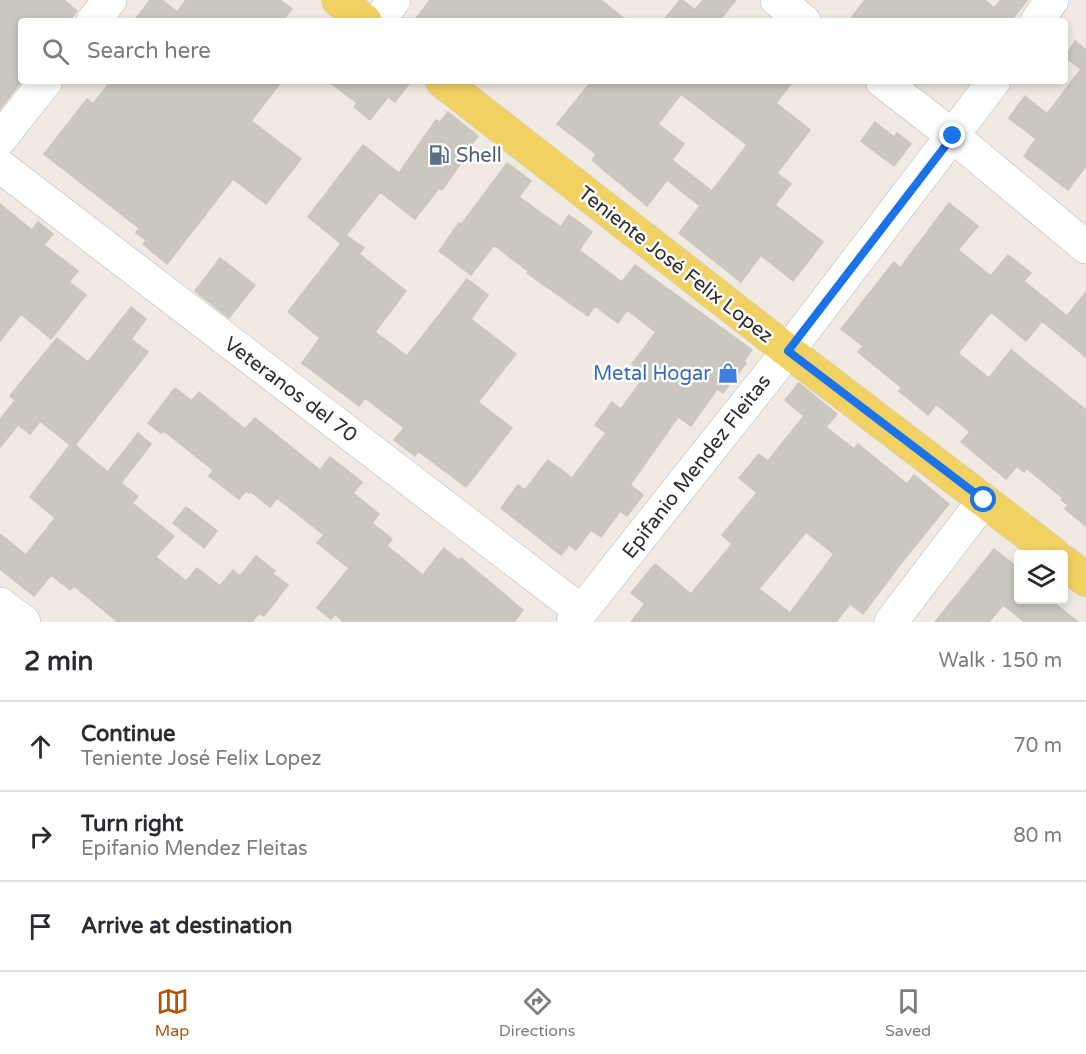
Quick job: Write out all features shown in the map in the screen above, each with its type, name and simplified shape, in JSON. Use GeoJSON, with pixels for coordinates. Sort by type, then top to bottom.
{"type":"FeatureCollection","features":[{"type":"Feature","properties":{"kind":"main road"},"geometry":{"type":"LineString","coordinates":[[338,0],[361,18]]}},
{"type":"Feature","properties":{"kind":"main road","name":"Teniente José Felix Lopez"},"geometry":{"type":"LineString","coordinates":[[446,84],[1048,550]]}},
{"type":"Feature","properties":{"kind":"main road"},"geometry":{"type":"LineString","coordinates":[[1068,565],[1086,580]]}},
{"type":"Feature","properties":{"kind":"street"},"geometry":{"type":"LineString","coordinates":[[95,18],[110,0]]}},
{"type":"Feature","properties":{"kind":"street"},"geometry":{"type":"LineString","coordinates":[[380,18],[394,0]]}},
{"type":"Feature","properties":{"kind":"street"},"geometry":{"type":"LineString","coordinates":[[777,0],[800,18]]}},
{"type":"Feature","properties":{"kind":"street"},"geometry":{"type":"LineString","coordinates":[[1039,18],[1052,0]]}},
{"type":"Feature","properties":{"kind":"street"},"geometry":{"type":"LineString","coordinates":[[0,139],[44,84]]}},
{"type":"Feature","properties":{"kind":"street"},"geometry":{"type":"LineString","coordinates":[[886,84],[953,136],[1086,247]]}},
{"type":"Feature","properties":{"kind":"street","name":"Epifanio Mendez Fleitas"},"geometry":{"type":"LineString","coordinates":[[577,617],[788,351],[992,84]]}},
{"type":"Feature","properties":{"kind":"street","name":"Veteranos del 70"},"geometry":{"type":"LineString","coordinates":[[0,166],[577,617]]}},
{"type":"Feature","properties":{"kind":"street"},"geometry":{"type":"LineString","coordinates":[[891,622],[984,500]]}},
{"type":"Feature","properties":{"kind":"street"},"geometry":{"type":"LineString","coordinates":[[0,604],[24,622]]}},
{"type":"Feature","properties":{"kind":"building"},"geometry":{"type":"Polygon","coordinates":[[[0,0],[64,0],[77,11],[71,18],[18,18],[19,84],[0,109],[0,0]]]}},
{"type":"Feature","properties":{"kind":"building"},"geometry":{"type":"Polygon","coordinates":[[[150,0],[162,0],[177,12],[186,0],[280,0],[292,9],[284,18],[136,18],[150,0]]]}},
{"type":"Feature","properties":{"kind":"building"},"geometry":{"type":"Polygon","coordinates":[[[430,0],[601,0],[623,18],[416,18],[430,0]]]}},
{"type":"Feature","properties":{"kind":"building"},"geometry":{"type":"Polygon","coordinates":[[[680,0],[695,10],[703,0],[736,0],[721,18],[665,18],[680,0]]]}},
{"type":"Feature","properties":{"kind":"building"},"geometry":{"type":"Polygon","coordinates":[[[865,0],[985,0],[994,8],[1001,0],[1027,0],[1013,18],[851,18],[865,0]]]}},
{"type":"Feature","properties":{"kind":"building"},"geometry":{"type":"Polygon","coordinates":[[[1075,41],[1086,50],[1086,166],[1068,190],[1024,156],[1036,139],[1009,118],[1025,96],[1047,114],[1081,69],[1068,59],[1068,52],[1075,41]]]}},
{"type":"Feature","properties":{"kind":"building"},"geometry":{"type":"Polygon","coordinates":[[[109,84],[280,84],[251,121],[301,159],[266,204],[233,179],[167,264],[143,244],[146,240],[136,233],[139,228],[44,154],[87,99],[93,104],[109,84]]]}},
{"type":"Feature","properties":{"kind":"building"},"geometry":{"type":"Polygon","coordinates":[[[332,84],[409,84],[395,102],[388,97],[370,120],[354,107],[357,103],[332,84]]]}},
{"type":"Feature","properties":{"kind":"building"},"geometry":{"type":"Polygon","coordinates":[[[590,84],[791,84],[776,103],[810,130],[777,173],[791,184],[775,205],[823,242],[793,281],[761,255],[741,282],[679,233],[700,206],[667,180],[647,206],[592,160],[596,154],[557,124],[590,84]],[[681,94],[658,124],[684,144],[672,160],[712,191],[747,145],[681,94]]]}},
{"type":"Feature","properties":{"kind":"building"},"geometry":{"type":"Polygon","coordinates":[[[448,112],[478,136],[442,190],[439,188],[415,219],[380,192],[340,243],[308,217],[363,145],[399,173],[436,120],[440,122],[448,112]]]}},
{"type":"Feature","properties":{"kind":"building"},"geometry":{"type":"Polygon","coordinates":[[[875,122],[894,137],[897,133],[911,144],[894,166],[861,141],[875,122]]]}},
{"type":"Feature","properties":{"kind":"building"},"geometry":{"type":"Polygon","coordinates":[[[507,163],[531,181],[519,197],[561,227],[569,215],[592,232],[579,250],[622,282],[635,265],[752,350],[744,361],[746,363],[723,393],[717,389],[691,426],[678,417],[630,485],[643,495],[627,516],[620,511],[601,537],[591,530],[576,550],[569,545],[561,555],[501,508],[518,485],[525,490],[548,460],[572,478],[606,433],[595,425],[612,402],[621,409],[646,374],[632,364],[656,332],[627,310],[618,323],[595,306],[588,316],[527,273],[528,271],[494,245],[471,275],[439,251],[507,163]]]}},
{"type":"Feature","properties":{"kind":"building"},"geometry":{"type":"Polygon","coordinates":[[[949,203],[978,226],[958,250],[991,276],[1008,255],[1031,273],[1024,281],[1067,316],[1086,292],[1086,357],[1042,321],[1026,341],[991,312],[958,353],[989,378],[1011,350],[1086,410],[1086,526],[1065,509],[1068,505],[1061,500],[1063,498],[1026,468],[1024,472],[1017,466],[1006,479],[961,442],[970,432],[936,404],[928,415],[899,391],[902,388],[858,352],[863,346],[841,329],[894,262],[900,268],[949,203]]]}},
{"type":"Feature","properties":{"kind":"building"},"geometry":{"type":"Polygon","coordinates":[[[0,204],[32,230],[38,222],[53,234],[44,245],[78,271],[69,282],[86,295],[51,339],[21,314],[0,341],[0,204]]]}},
{"type":"Feature","properties":{"kind":"building"},"geometry":{"type":"Polygon","coordinates":[[[347,236],[364,248],[359,254],[406,291],[375,332],[407,356],[467,279],[488,295],[471,319],[516,354],[478,402],[512,428],[466,487],[418,451],[415,456],[394,440],[404,428],[365,398],[359,406],[302,363],[320,338],[288,312],[347,236]]]}},
{"type":"Feature","properties":{"kind":"building"},"geometry":{"type":"Polygon","coordinates":[[[220,258],[255,285],[229,318],[195,291],[220,258]]]}},
{"type":"Feature","properties":{"kind":"building"},"geometry":{"type":"Polygon","coordinates":[[[131,307],[146,319],[131,339],[148,352],[75,445],[108,472],[138,433],[151,444],[121,483],[138,496],[132,503],[174,536],[156,557],[186,581],[197,568],[220,586],[233,570],[240,576],[256,556],[275,571],[273,574],[288,585],[264,616],[259,613],[252,622],[118,622],[74,586],[70,590],[51,575],[34,596],[0,569],[0,534],[26,555],[55,518],[30,497],[70,445],[40,421],[30,434],[18,425],[0,447],[0,420],[15,400],[10,396],[57,338],[88,362],[131,307]]]}},
{"type":"Feature","properties":{"kind":"building"},"geometry":{"type":"Polygon","coordinates":[[[799,383],[837,414],[826,427],[854,449],[858,444],[907,484],[914,475],[949,504],[863,614],[850,604],[836,622],[631,622],[645,604],[631,593],[655,564],[691,594],[732,544],[722,535],[757,493],[739,478],[759,454],[768,461],[804,416],[785,400],[799,383]],[[806,532],[759,589],[790,613],[834,554],[806,532]]]}},
{"type":"Feature","properties":{"kind":"building"},"geometry":{"type":"Polygon","coordinates":[[[175,388],[192,401],[199,392],[245,429],[255,418],[320,470],[330,457],[362,482],[353,493],[379,514],[372,523],[392,539],[387,546],[423,575],[444,548],[460,561],[461,558],[523,610],[514,622],[344,622],[335,614],[331,619],[317,608],[349,568],[317,543],[324,535],[277,498],[270,507],[250,491],[249,493],[246,491],[239,499],[209,476],[213,470],[164,431],[161,433],[148,423],[175,388]]]}},
{"type":"Feature","properties":{"kind":"building"},"geometry":{"type":"Polygon","coordinates":[[[186,507],[217,531],[204,548],[173,523],[186,507]]]}},
{"type":"Feature","properties":{"kind":"building"},"geometry":{"type":"Polygon","coordinates":[[[994,549],[1014,565],[1014,604],[1055,604],[1078,622],[1025,622],[1003,605],[989,622],[935,622],[994,549]]]}},
{"type":"Feature","properties":{"kind":"place","name":"Shell"},"geometry":{"type":"Point","coordinates":[439,155]}},
{"type":"Feature","properties":{"kind":"place","name":"Metal Hogar"},"geometry":{"type":"Point","coordinates":[728,373]}},
{"type":"Feature","properties":{"kind":"route"},"geometry":{"type":"LineString","coordinates":[[953,136],[788,351],[984,500]]}}]}
